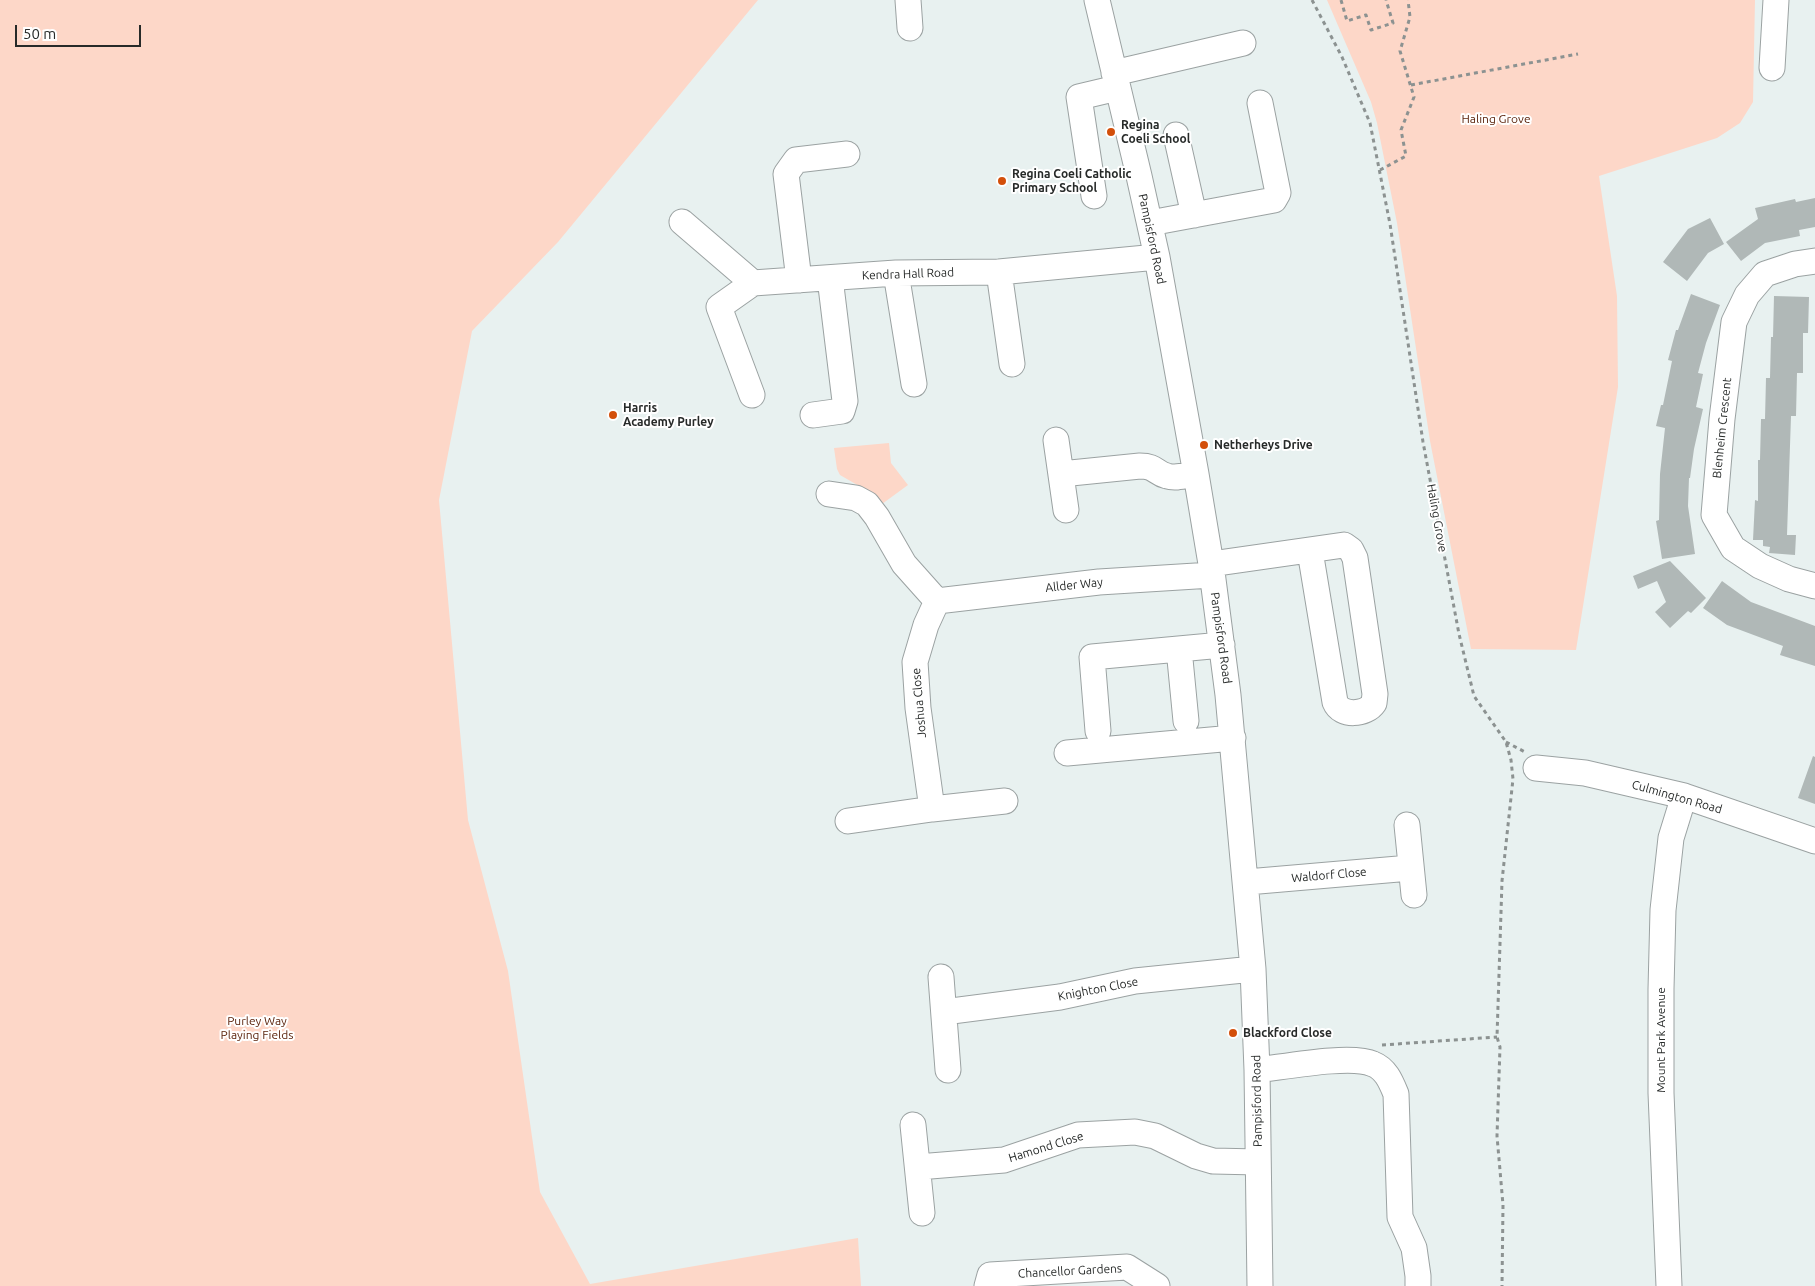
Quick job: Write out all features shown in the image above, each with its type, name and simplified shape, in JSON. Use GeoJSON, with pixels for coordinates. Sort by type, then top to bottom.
{"type":"FeatureCollection","features":[{"type":"Feature","properties":{"kind":"street"},"geometry":{"type":"LineString","coordinates":[[908,0],[910,28]]}},
{"type":"Feature","properties":{"kind":"street","name":"Pampisford Road"},"geometry":{"type":"LineString","coordinates":[[1096,0],[1157,257],[1212,569],[1222,645],[1233,738],[1253,969],[1257,1070],[1260,1286]]}},
{"type":"Feature","properties":{"kind":"street"},"geometry":{"type":"LineString","coordinates":[[1772,68],[1776,0]]}},
{"type":"Feature","properties":{"kind":"street"},"geometry":{"type":"LineString","coordinates":[[1094,196],[1079,97],[1116,80],[1243,43]]}},
{"type":"Feature","properties":{"kind":"street"},"geometry":{"type":"LineString","coordinates":[[1150,223],[1274,200],[1278,193],[1260,103]]}},
{"type":"Feature","properties":{"kind":"street"},"geometry":{"type":"LineString","coordinates":[[1176,135],[1194,215]]}},
{"type":"Feature","properties":{"kind":"street"},"geometry":{"type":"LineString","coordinates":[[799,280],[786,174],[796,160],[847,154]]}},
{"type":"Feature","properties":{"kind":"street"},"geometry":{"type":"LineString","coordinates":[[682,222],[754,284],[719,307],[752,395]]}},
{"type":"Feature","properties":{"kind":"street","name":"Kendra Hall Road"},"geometry":{"type":"LineString","coordinates":[[754,284],[896,273],[999,272],[1157,257]]}},
{"type":"Feature","properties":{"kind":"street","name":"Blenheim Crescent"},"geometry":{"type":"LineString","coordinates":[[1815,261],[1795,264],[1765,274],[1747,295],[1734,322],[1722,419],[1714,515],[1733,548],[1760,566],[1789,579],[1815,586]]}},
{"type":"Feature","properties":{"kind":"street"},"geometry":{"type":"LineString","coordinates":[[999,272],[1012,364]]}},
{"type":"Feature","properties":{"kind":"street"},"geometry":{"type":"LineString","coordinates":[[896,273],[914,384]]}},
{"type":"Feature","properties":{"kind":"street"},"geometry":{"type":"LineString","coordinates":[[814,415],[842,411],[845,401],[830,278]]}},
{"type":"Feature","properties":{"kind":"street"},"geometry":{"type":"LineString","coordinates":[[1056,440],[1066,510]]}},
{"type":"Feature","properties":{"kind":"street"},"geometry":{"type":"LineString","coordinates":[[1061,474],[1140,466],[1150,466],[1165,476],[1173,477],[1196,474]]}},
{"type":"Feature","properties":{"kind":"street"},"geometry":{"type":"LineString","coordinates":[[829,494],[856,498],[868,504],[904,564],[937,601]]}},
{"type":"Feature","properties":{"kind":"street"},"geometry":{"type":"LineString","coordinates":[[1212,569],[1310,551],[1344,545],[1351,550],[1355,558],[1375,694],[1372,706],[1366,710],[1355,712],[1340,710],[1335,702],[1310,551]]}},
{"type":"Feature","properties":{"kind":"street","name":"Allder Way"},"geometry":{"type":"LineString","coordinates":[[937,601],[1212,569]]}},
{"type":"Feature","properties":{"kind":"street","name":"Joshua Close"},"geometry":{"type":"LineString","coordinates":[[932,809],[918,708],[915,662],[926,625],[937,601]]}},
{"type":"Feature","properties":{"kind":"street"},"geometry":{"type":"LineString","coordinates":[[1098,731],[1092,657],[1222,645]]}},
{"type":"Feature","properties":{"kind":"street"},"geometry":{"type":"LineString","coordinates":[[1179,649],[1186,721]]}},
{"type":"Feature","properties":{"kind":"street"},"geometry":{"type":"LineString","coordinates":[[1067,754],[1233,738]]}},
{"type":"Feature","properties":{"kind":"street","name":"Culmington Road"},"geometry":{"type":"LineString","coordinates":[[1536,768],[1585,772],[1684,796],[1815,841]]}},
{"type":"Feature","properties":{"kind":"street","name":"Mount Park Avenue"},"geometry":{"type":"LineString","coordinates":[[1669,1286],[1661,1093],[1662,930],[1671,838],[1684,796]]}},
{"type":"Feature","properties":{"kind":"street"},"geometry":{"type":"LineString","coordinates":[[848,821],[1005,801]]}},
{"type":"Feature","properties":{"kind":"street"},"geometry":{"type":"LineString","coordinates":[[1406,825],[1414,895]]}},
{"type":"Feature","properties":{"kind":"street","name":"Waldorf Close"},"geometry":{"type":"LineString","coordinates":[[1246,882],[1410,868]]}},
{"type":"Feature","properties":{"kind":"street","name":"Knighton Close"},"geometry":{"type":"LineString","coordinates":[[944,1012],[1068,995],[1135,981],[1253,969]]}},
{"type":"Feature","properties":{"kind":"street"},"geometry":{"type":"LineString","coordinates":[[941,976],[948,1070]]}},
{"type":"Feature","properties":{"kind":"street"},"geometry":{"type":"LineString","coordinates":[[1257,1070],[1354,1059],[1375,1064],[1389,1076],[1396,1094],[1400,1217],[1414,1248],[1418,1286]]}},
{"type":"Feature","properties":{"kind":"street"},"geometry":{"type":"LineString","coordinates":[[913,1125],[922,1213]]}},
{"type":"Feature","properties":{"kind":"street","name":"Hamond Close"},"geometry":{"type":"LineString","coordinates":[[918,1167],[1004,1160],[1078,1136],[1135,1132],[1155,1136],[1196,1156],[1212,1161],[1258,1162]]}},
{"type":"Feature","properties":{"kind":"street","name":"Chancellor Gardens"},"geometry":{"type":"LineString","coordinates":[[987,1286],[990,1275],[1127,1267],[1157,1286]]}},
{"type":"Feature","properties":{"kind":"path","name":"Haling Grove"},"geometry":{"type":"LineString","coordinates":[[1312,0],[1342,57],[1370,123],[1390,224],[1424,442],[1459,634],[1474,696],[1506,742],[1511,760],[1513,779],[1502,880],[1497,1037]]}},
{"type":"Feature","properties":{"kind":"path"},"geometry":{"type":"LineString","coordinates":[[1341,0],[1347,21],[1366,15],[1371,30],[1393,23],[1386,0]]}},
{"type":"Feature","properties":{"kind":"path"},"geometry":{"type":"LineString","coordinates":[[1380,170],[1406,156],[1401,130],[1414,97],[1400,51],[1410,17],[1408,0]]}},
{"type":"Feature","properties":{"kind":"path"},"geometry":{"type":"LineString","coordinates":[[1411,85],[1578,54]]}},
{"type":"Feature","properties":{"kind":"path"},"geometry":{"type":"LineString","coordinates":[[1379,1045],[1497,1037],[1500,1047],[1497,1136],[1503,1205],[1502,1286]]}},
{"type":"Feature","properties":{"kind":"green space","name":"Purley Way Playing Fields"},"geometry":{"type":"Polygon","coordinates":[[[0,0],[758,0],[558,242],[472,331],[439,500],[468,820],[508,971],[540,1192],[590,1284],[858,1238],[861,1286],[0,1286],[0,0]]]}},
{"type":"Feature","properties":{"kind":"green space","name":"Haling Grove"},"geometry":{"type":"Polygon","coordinates":[[[1327,0],[1755,0],[1753,102],[1740,123],[1717,138],[1599,176],[1617,296],[1618,387],[1576,650],[1471,649],[1430,441],[1397,223],[1377,123],[1371,102],[1327,0]]]}},
{"type":"Feature","properties":{"kind":"green space"},"geometry":{"type":"Polygon","coordinates":[[[889,443],[891,463],[908,485],[882,504],[866,490],[840,475],[837,469],[834,448],[889,443]]]}},
{"type":"Feature","properties":{"kind":"building"},"geometry":{"type":"Polygon","coordinates":[[[1815,198],[1815,227],[1799,230],[1800,236],[1765,243],[1741,261],[1726,242],[1758,219],[1755,208],[1795,199],[1796,202],[1815,198]]]}},
{"type":"Feature","properties":{"kind":"building"},"geometry":{"type":"Polygon","coordinates":[[[1710,218],[1724,244],[1708,253],[1687,281],[1663,262],[1688,229],[1710,218]]]}},
{"type":"Feature","properties":{"kind":"building"},"geometry":{"type":"Polygon","coordinates":[[[1691,294],[1720,305],[1706,343],[1698,373],[1703,374],[1696,407],[1703,409],[1689,478],[1688,506],[1695,554],[1662,559],[1656,521],[1659,520],[1660,474],[1665,428],[1656,426],[1661,405],[1663,405],[1672,361],[1668,360],[1676,330],[1678,330],[1691,294]]]}},
{"type":"Feature","properties":{"kind":"building"},"geometry":{"type":"Polygon","coordinates":[[[1774,296],[1809,297],[1808,333],[1803,333],[1803,373],[1797,373],[1796,416],[1791,416],[1787,535],[1796,535],[1795,555],[1769,553],[1770,547],[1763,546],[1763,540],[1753,540],[1755,500],[1758,501],[1761,419],[1765,419],[1766,378],[1770,378],[1774,296]]]}},
{"type":"Feature","properties":{"kind":"building"},"geometry":{"type":"Polygon","coordinates":[[[1670,561],[1706,598],[1691,613],[1688,611],[1670,628],[1655,612],[1666,602],[1657,581],[1638,589],[1633,576],[1670,561]]]}},
{"type":"Feature","properties":{"kind":"building"},"geometry":{"type":"Polygon","coordinates":[[[1722,581],[1751,602],[1815,626],[1815,666],[1780,655],[1783,646],[1727,625],[1703,608],[1722,581]]]}},
{"type":"Feature","properties":{"kind":"building"},"geometry":{"type":"Polygon","coordinates":[[[1813,756],[1815,757],[1815,804],[1798,798],[1813,756]]]}},
{"type":"Feature","properties":{"kind":"place","name":"Regina Coeli School"},"geometry":{"type":"Point","coordinates":[1111,132]}},
{"type":"Feature","properties":{"kind":"place","name":"Regina Coeli Catholic Primary School"},"geometry":{"type":"Point","coordinates":[1002,181]}},
{"type":"Feature","properties":{"kind":"place","name":"Harris Academy Purley"},"geometry":{"type":"Point","coordinates":[613,415]}},
{"type":"Feature","properties":{"kind":"place","name":"Netherheys Drive"},"geometry":{"type":"Point","coordinates":[1204,445]}},
{"type":"Feature","properties":{"kind":"place","name":"Blackford Close"},"geometry":{"type":"Point","coordinates":[1233,1033]}}]}
